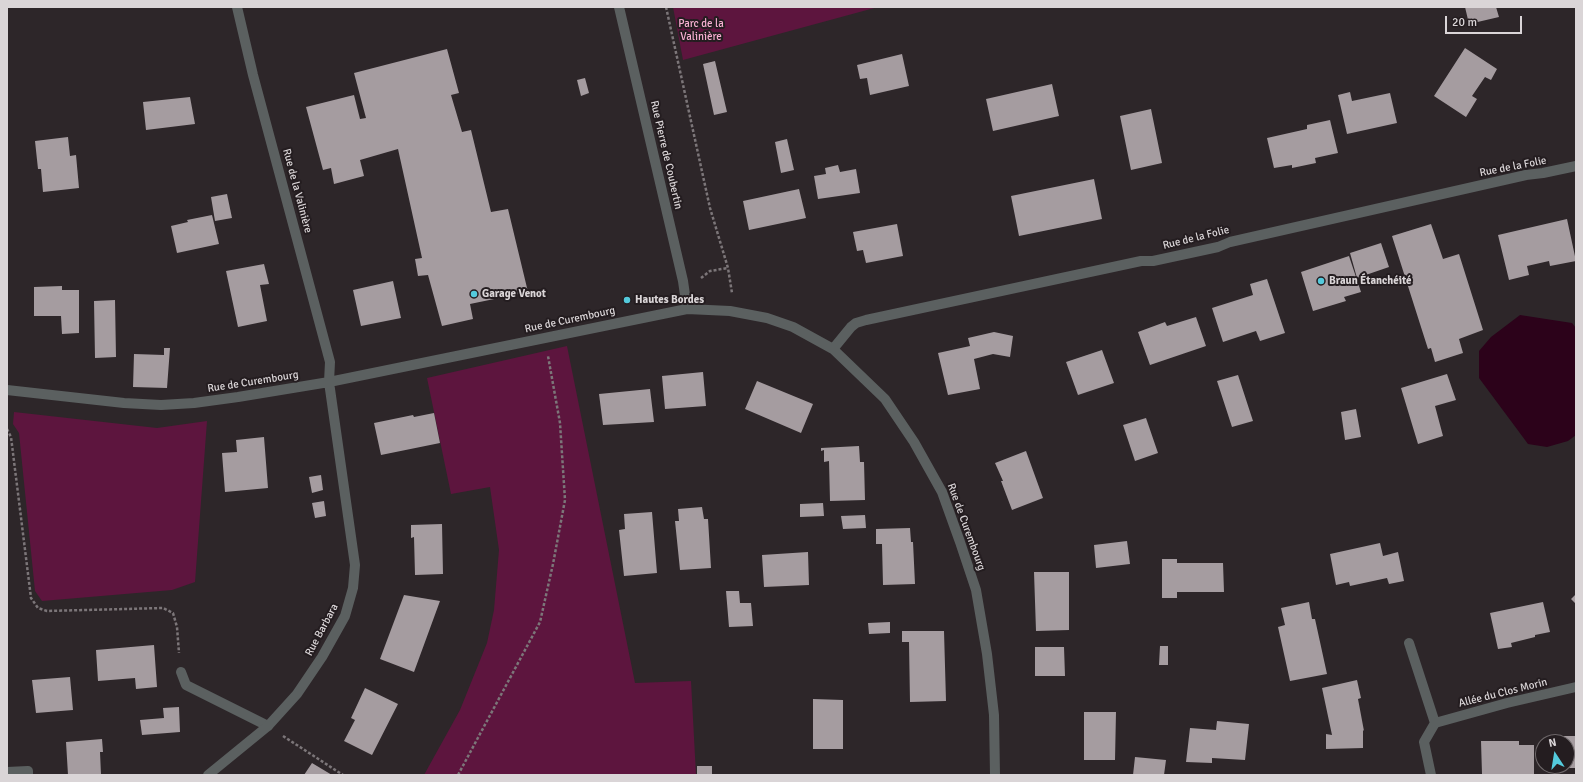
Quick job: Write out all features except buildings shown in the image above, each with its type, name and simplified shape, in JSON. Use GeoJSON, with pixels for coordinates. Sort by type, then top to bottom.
{"type":"FeatureCollection","features":[{"type":"Feature","properties":{"kind":"street","name":"Rue de la Valinière"},"geometry":{"type":"LineString","coordinates":[[237,7],[330,362],[329,382]]}},
{"type":"Feature","properties":{"kind":"street","name":"Rue Pierre de Coubertin"},"geometry":{"type":"LineString","coordinates":[[619,7],[683,281],[687,309]]}},
{"type":"Feature","properties":{"kind":"street","name":"Rue de la Folie"},"geometry":{"type":"LineString","coordinates":[[833,349],[851,327],[856,323],[866,320],[1141,261],[1153,261],[1168,258],[1218,247],[1230,242],[1511,178],[1576,166]]}},
{"type":"Feature","properties":{"kind":"street","name":"Rue de Curembourg"},"geometry":{"type":"LineString","coordinates":[[7,390],[124,403],[161,405],[238,398],[329,382],[687,309],[730,312],[767,318],[793,327],[833,349],[885,399],[914,442],[942,492],[976,590],[987,654],[993,707],[995,775]]}},
{"type":"Feature","properties":{"kind":"street","name":"Rue Barbara"},"geometry":{"type":"LineString","coordinates":[[208,775],[268,726],[297,694],[322,657],[345,616],[354,588],[355,564],[329,382]]}},
{"type":"Feature","properties":{"kind":"street"},"geometry":{"type":"LineString","coordinates":[[1409,643],[1436,723],[1424,742],[1431,775]]}},
{"type":"Feature","properties":{"kind":"street"},"geometry":{"type":"LineString","coordinates":[[181,672],[186,685],[268,726]]}},
{"type":"Feature","properties":{"kind":"street","name":"Allée du Clos Morin"},"geometry":{"type":"LineString","coordinates":[[1436,723],[1507,703],[1576,687]]}},
{"type":"Feature","properties":{"kind":"street"},"geometry":{"type":"LineString","coordinates":[[7,772],[28,770],[28,775]]}},
{"type":"Feature","properties":{"kind":"path"},"geometry":{"type":"LineString","coordinates":[[666,7],[710,208],[728,268],[733,297],[730,312]]}},
{"type":"Feature","properties":{"kind":"path"},"geometry":{"type":"LineString","coordinates":[[697,280],[710,271],[728,268]]}},
{"type":"Feature","properties":{"kind":"path"},"geometry":{"type":"LineString","coordinates":[[458,775],[540,622],[557,542],[565,500],[560,423],[544,338]]}},
{"type":"Feature","properties":{"kind":"path"},"geometry":{"type":"LineString","coordinates":[[7,429],[11,437],[31,598],[38,608],[47,611],[163,608],[173,613],[177,627],[181,672]]}},
{"type":"Feature","properties":{"kind":"path"},"geometry":{"type":"LineString","coordinates":[[268,726],[343,775]]}},
{"type":"Feature","properties":{"kind":"green space","name":"Parc de la Valinière"},"geometry":{"type":"Polygon","coordinates":[[[673,7],[878,7],[683,60],[673,7]]]}},
{"type":"Feature","properties":{"kind":"green space"},"geometry":{"type":"Polygon","coordinates":[[[567,346],[635,683],[691,681],[696,775],[424,775],[460,710],[487,643],[494,610],[499,550],[490,487],[451,494],[427,378],[567,346]]]}},
{"type":"Feature","properties":{"kind":"green space"},"geometry":{"type":"Polygon","coordinates":[[[14,412],[157,428],[207,421],[195,582],[172,590],[42,601],[35,591],[19,433],[13,424],[14,412]]]}},
{"type":"Feature","properties":{"kind":"shaded area"},"geometry":{"type":"Polygon","coordinates":[[[1520,315],[1572,323],[1576,328],[1576,435],[1568,441],[1547,447],[1528,444],[1479,378],[1479,351],[1491,337],[1520,315]]]}},
{"type":"Feature","properties":{"kind":"place","name":"Braun Étanchéité"},"geometry":{"type":"Point","coordinates":[1321,281]}},
{"type":"Feature","properties":{"kind":"place","name":"Garage Venot"},"geometry":{"type":"Point","coordinates":[474,294]}},
{"type":"Feature","properties":{"kind":"place","name":"Hautes Bordes"},"geometry":{"type":"Point","coordinates":[627,300]}}]}
